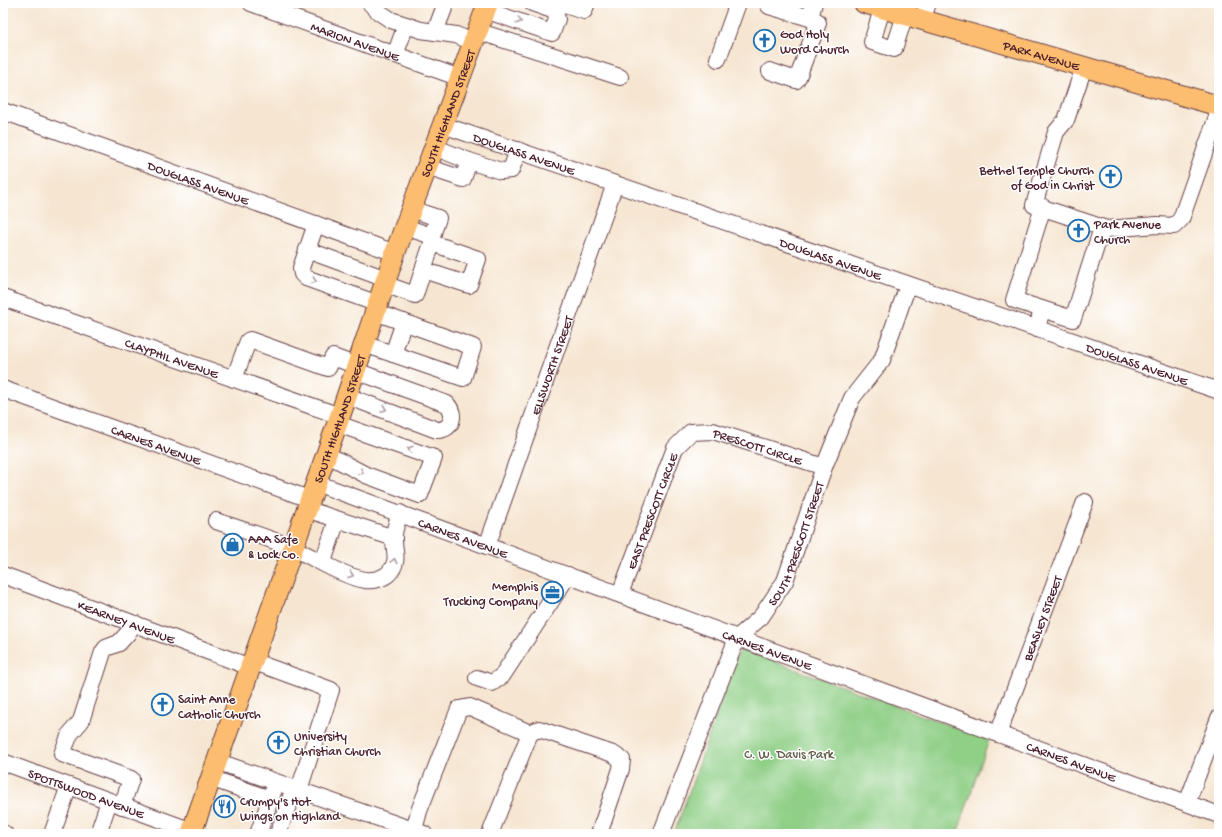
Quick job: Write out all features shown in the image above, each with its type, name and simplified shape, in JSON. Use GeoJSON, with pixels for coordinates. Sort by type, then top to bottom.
{"type":"FeatureCollection","features":[{"type":"Feature","properties":{"kind":"main road","name":"PARK AVENUE"},"geometry":{"type":"LineString","coordinates":[[864,3],[902,10],[1084,67],[1219,106]]}},
{"type":"Feature","properties":{"kind":"main road","name":"SOUTH HIGHLAND STREET"},"geometry":{"type":"LineString","coordinates":[[192,833],[213,769],[339,420],[395,253],[486,6]]}},
{"type":"Feature","properties":{"kind":"street","name":"MARION AVENUE"},"geometry":{"type":"LineString","coordinates":[[251,3],[460,78]]}},
{"type":"Feature","properties":{"kind":"street"},"geometry":{"type":"LineString","coordinates":[[370,3],[379,12],[391,20],[421,30],[475,36],[620,77]]}},
{"type":"Feature","properties":{"kind":"street"},"geometry":{"type":"LineString","coordinates":[[435,32],[446,3]]}},
{"type":"Feature","properties":{"kind":"street"},"geometry":{"type":"LineString","coordinates":[[532,3],[557,7],[586,7]]}},
{"type":"Feature","properties":{"kind":"street"},"geometry":{"type":"LineString","coordinates":[[718,59],[738,3]]}},
{"type":"Feature","properties":{"kind":"street"},"geometry":{"type":"LineString","coordinates":[[486,6],[552,33],[557,19],[557,7]]}},
{"type":"Feature","properties":{"kind":"street"},"geometry":{"type":"LineString","coordinates":[[769,6],[812,10],[818,23],[796,80],[770,71]]}},
{"type":"Feature","properties":{"kind":"street"},"geometry":{"type":"LineString","coordinates":[[395,55],[406,25]]}},
{"type":"Feature","properties":{"kind":"street"},"geometry":{"type":"LineString","coordinates":[[1084,67],[1066,120],[1056,132],[1034,204],[1102,228],[1107,229],[1156,225],[1174,226],[1181,219],[1219,111]]}},
{"type":"Feature","properties":{"kind":"street","name":"DOUGLASS AVENUE"},"geometry":{"type":"LineString","coordinates":[[3,111],[395,253]]}},
{"type":"Feature","properties":{"kind":"street","name":"DOUGLASS AVENUE"},"geometry":{"type":"LineString","coordinates":[[442,125],[1219,391]]}},
{"type":"Feature","properties":{"kind":"street"},"geometry":{"type":"LineString","coordinates":[[434,148],[501,171],[511,170],[518,150]]}},
{"type":"Feature","properties":{"kind":"street"},"geometry":{"type":"LineString","coordinates":[[427,167],[463,179],[469,161]]}},
{"type":"Feature","properties":{"kind":"street","name":"ELLSWORTH STREET"},"geometry":{"type":"LineString","coordinates":[[487,546],[615,184]]}},
{"type":"Feature","properties":{"kind":"street"},"geometry":{"type":"LineString","coordinates":[[1043,207],[1014,300],[1073,319],[1102,228]]}},
{"type":"Feature","properties":{"kind":"street"},"geometry":{"type":"LineString","coordinates":[[408,218],[432,240],[478,259],[469,285],[424,270]]}},
{"type":"Feature","properties":{"kind":"street"},"geometry":{"type":"LineString","coordinates":[[316,224],[301,268],[302,274],[306,278],[376,308],[404,322],[473,347],[463,378],[364,344]]}},
{"type":"Feature","properties":{"kind":"street"},"geometry":{"type":"LineString","coordinates":[[307,250],[415,295],[424,270],[432,240]]}},
{"type":"Feature","properties":{"kind":"street","name":"SOUTH PRESCOTT STREET"},"geometry":{"type":"LineString","coordinates":[[661,834],[737,638],[761,617],[785,582],[824,467],[852,398],[882,360],[908,284]]}},
{"type":"Feature","properties":{"kind":"street","name":"CLAYPHIL AVENUE"},"geometry":{"type":"LineString","coordinates":[[3,298],[234,379],[434,458],[420,495],[366,475],[326,454]]}},
{"type":"Feature","properties":{"kind":"street"},"geometry":{"type":"LineString","coordinates":[[1037,329],[1042,309]]}},
{"type":"Feature","properties":{"kind":"street"},"geometry":{"type":"LineString","coordinates":[[393,354],[404,322]]}},
{"type":"Feature","properties":{"kind":"street"},"geometry":{"type":"LineString","coordinates":[[234,379],[248,341],[250,340],[328,368],[333,357],[356,368],[447,404],[451,409],[452,422],[443,430],[437,430],[347,396]]}},
{"type":"Feature","properties":{"kind":"street","name":"CARNES AVENUE"},"geometry":{"type":"LineString","coordinates":[[3,389],[310,497],[400,513],[1219,815]]}},
{"type":"Feature","properties":{"kind":"street","name":"PRESCOTT CIRCLE"},"geometry":{"type":"LineString","coordinates":[[691,432],[713,431],[824,467]]}},
{"type":"Feature","properties":{"kind":"street","name":"EAST PRESCOTT CIRCLE"},"geometry":{"type":"LineString","coordinates":[[620,594],[675,448],[691,432]]}},
{"type":"Feature","properties":{"kind":"street"},"geometry":{"type":"LineString","coordinates":[[310,497],[337,520],[394,538]]}},
{"type":"Feature","properties":{"kind":"street","name":"BEASLEY STREET"},"geometry":{"type":"LineString","coordinates":[[998,734],[1085,502]]}},
{"type":"Feature","properties":{"kind":"street"},"geometry":{"type":"LineString","coordinates":[[216,521],[292,548],[323,562],[334,569],[365,580],[381,579],[388,574],[395,564],[396,551],[394,538],[400,513]]}},
{"type":"Feature","properties":{"kind":"street"},"geometry":{"type":"LineString","coordinates":[[323,562],[337,520]]}},
{"type":"Feature","properties":{"kind":"street","name":"KEARNEY AVENUE"},"geometry":{"type":"LineString","coordinates":[[3,575],[136,624],[331,690],[296,789]]}},
{"type":"Feature","properties":{"kind":"street"},"geometry":{"type":"LineString","coordinates":[[477,678],[492,683],[502,676],[568,575]]}},
{"type":"Feature","properties":{"kind":"street"},"geometry":{"type":"LineString","coordinates":[[98,834],[131,779],[62,754],[70,734],[80,721],[103,652],[106,648],[119,643],[136,624]]}},
{"type":"Feature","properties":{"kind":"street"},"geometry":{"type":"LineString","coordinates":[[213,769],[276,782],[395,829],[419,832],[419,811],[459,709],[470,707],[530,733]]}},
{"type":"Feature","properties":{"kind":"street"},"geometry":{"type":"LineString","coordinates":[[1187,803],[1219,718]]}},
{"type":"Feature","properties":{"kind":"street"},"geometry":{"type":"LineString","coordinates":[[490,834],[530,733],[533,730],[542,729],[613,754],[622,760],[621,769],[599,834]]}},
{"type":"Feature","properties":{"kind":"street","name":"SPOTTSWOOD AVENUE"},"geometry":{"type":"LineString","coordinates":[[3,762],[116,803],[192,833]]}},
{"type":"Feature","properties":{"kind":"street"},"geometry":{"type":"LineString","coordinates":[[213,769],[270,799]]}},
{"type":"Feature","properties":{"kind":"street"},"geometry":{"type":"LineString","coordinates":[[258,834],[276,782]]}},
{"type":"Feature","properties":{"kind":"street"},"geometry":{"type":"LineString","coordinates":[[52,834],[69,786]]}},
{"type":"Feature","properties":{"kind":"street"},"geometry":{"type":"LineString","coordinates":[[278,834],[296,789]]}},
{"type":"Feature","properties":{"kind":"green space","name":"C. W. Davis Park"},"geometry":{"type":"Polygon","coordinates":[[[740,649],[989,740],[957,834],[674,834],[740,649]]]}},
{"type":"Feature","properties":{"kind":"place","name":"God Holy Word Church"},"geometry":{"type":"Point","coordinates":[765,40]}},
{"type":"Feature","properties":{"kind":"place","name":"Bethel Temple Church of God in Christ"},"geometry":{"type":"Point","coordinates":[1110,176]}},
{"type":"Feature","properties":{"kind":"place","name":"Park Avenue Church"},"geometry":{"type":"Point","coordinates":[1079,230]}},
{"type":"Feature","properties":{"kind":"place","name":"AAA Safe & Lock Co."},"geometry":{"type":"Point","coordinates":[232,545]}},
{"type":"Feature","properties":{"kind":"place","name":"Memphis Trucking Company"},"geometry":{"type":"Point","coordinates":[553,592]}},
{"type":"Feature","properties":{"kind":"place","name":"Saint Anne Catholic Church"},"geometry":{"type":"Point","coordinates":[163,705]}},
{"type":"Feature","properties":{"kind":"place","name":"University Christian Church"},"geometry":{"type":"Point","coordinates":[278,742]}},
{"type":"Feature","properties":{"kind":"place","name":"Crumpy's Hot Wings on Highland"},"geometry":{"type":"Point","coordinates":[225,807]}}]}
